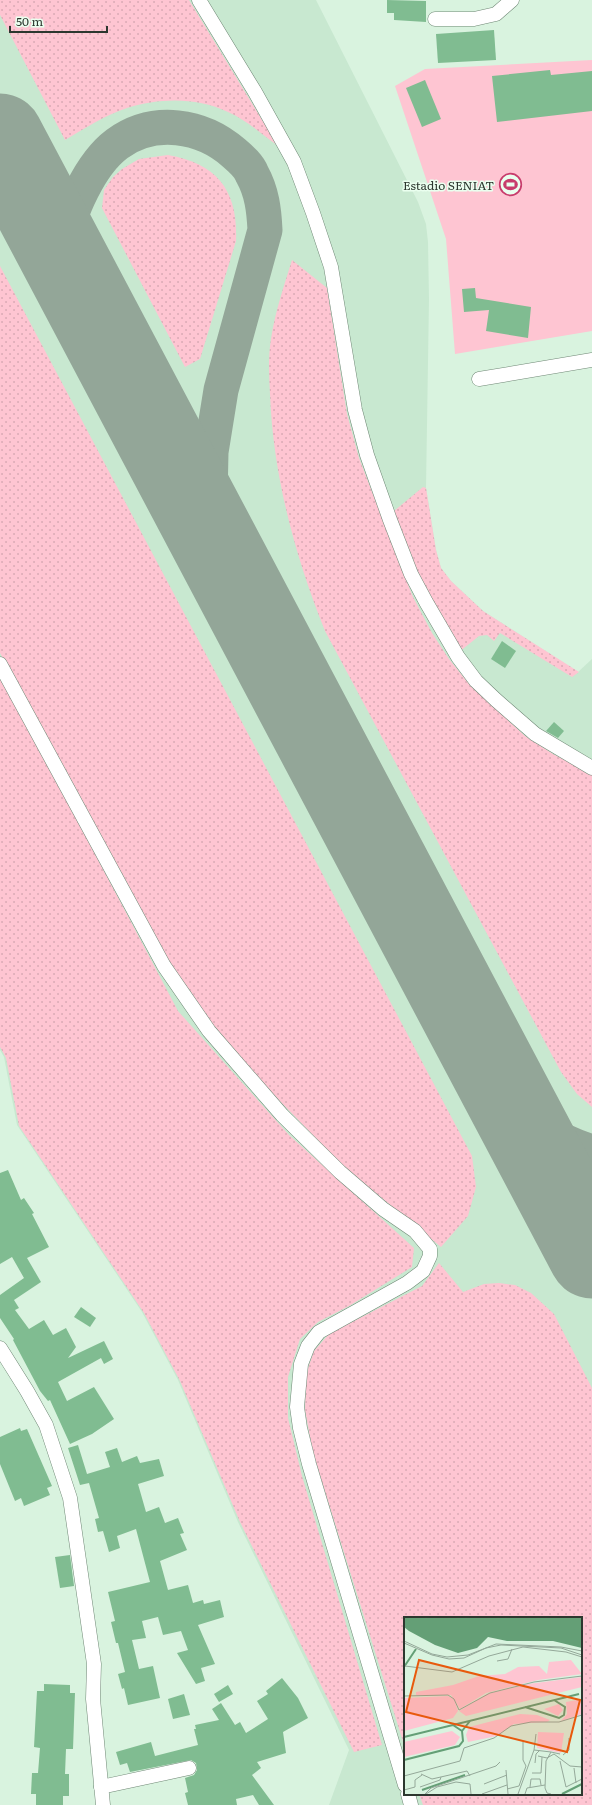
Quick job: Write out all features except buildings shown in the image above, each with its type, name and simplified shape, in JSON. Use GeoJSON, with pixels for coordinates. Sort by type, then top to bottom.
{"type":"FeatureCollection","features":[{"type":"Feature","properties":{"kind":"street"},"geometry":{"type":"LineString","coordinates":[[199,0],[255,92],[294,162],[331,267],[355,410],[367,455],[411,574],[458,657],[476,681],[535,734],[592,768]]}},
{"type":"Feature","properties":{"kind":"street"},"geometry":{"type":"LineString","coordinates":[[435,19],[474,19],[496,14],[512,0]]}},
{"type":"Feature","properties":{"kind":"street"},"geometry":{"type":"LineString","coordinates":[[479,379],[592,360]]}},
{"type":"Feature","properties":{"kind":"street"},"geometry":{"type":"LineString","coordinates":[[0,664],[164,966],[209,1031],[282,1115],[340,1172],[383,1209],[415,1231],[430,1249],[430,1256],[423,1271],[408,1283],[319,1332],[308,1346],[301,1364],[298,1379],[297,1407],[309,1464],[404,1782]]}},
{"type":"Feature","properties":{"kind":"street"},"geometry":{"type":"LineString","coordinates":[[0,1348],[28,1391],[46,1425],[70,1498],[94,1664],[93,1699],[102,1805]]}},
{"type":"Feature","properties":{"kind":"street"},"geometry":{"type":"LineString","coordinates":[[101,1787],[188,1768]]}},
{"type":"Feature","properties":{"kind":"street"},"geometry":{"type":"LineString","coordinates":[[408,1795],[411,1805]]}},
{"type":"Feature","properties":{"kind":"shaded area"},"geometry":{"type":"Polygon","coordinates":[[[0,0],[316,0],[418,202],[426,224],[428,242],[429,299],[426,488],[436,550],[441,568],[451,581],[483,611],[578,672],[592,659],[592,1805],[329,1805],[349,1750],[238,1522],[178,1380],[142,1312],[17,1125],[4,1057],[0,1050],[0,0]]]}},
{"type":"Feature","properties":{"kind":"shaded area"},"geometry":{"type":"Polygon","coordinates":[[[0,0],[189,0],[278,146],[235,115],[216,107],[178,101],[152,102],[127,108],[103,118],[65,140],[0,15],[0,0]]]}},
{"type":"Feature","properties":{"kind":"shaded area","name":"Estadio SENIAT"},"geometry":{"type":"Polygon","coordinates":[[[592,60],[592,331],[455,354],[446,239],[395,86],[425,69],[592,60]]]}},
{"type":"Feature","properties":{"kind":"shaded area"},"geometry":{"type":"Polygon","coordinates":[[[168,155],[185,159],[200,165],[212,173],[222,183],[229,194],[236,223],[236,241],[200,359],[185,367],[102,208],[104,190],[113,177],[122,169],[139,159],[168,155]]]}},
{"type":"Feature","properties":{"kind":"shaded area"},"geometry":{"type":"Polygon","coordinates":[[[292,260],[327,288],[347,414],[359,458],[413,597],[432,633],[449,659],[469,684],[525,736],[553,754],[592,774],[592,1107],[577,1094],[561,1072],[325,631],[314,603],[287,515],[276,455],[270,394],[269,360],[271,339],[277,309],[292,260]]]}},
{"type":"Feature","properties":{"kind":"shaded area"},"geometry":{"type":"Polygon","coordinates":[[[0,266],[472,1156],[476,1187],[468,1216],[441,1247],[343,1166],[237,1057],[189,997],[43,735],[0,653],[0,266]]]}},
{"type":"Feature","properties":{"kind":"shaded area"},"geometry":{"type":"Polygon","coordinates":[[[423,487],[426,488],[436,550],[441,568],[451,581],[483,611],[579,672],[572,677],[500,633],[494,641],[487,635],[479,636],[459,652],[408,554],[394,511],[423,487]]]}},
{"type":"Feature","properties":{"kind":"shaded area"},"geometry":{"type":"Polygon","coordinates":[[[0,674],[178,1011],[289,1135],[414,1248],[412,1267],[349,1306],[318,1322],[300,1339],[288,1377],[288,1418],[302,1476],[382,1745],[354,1752],[240,1522],[180,1381],[144,1313],[19,1126],[6,1058],[0,1047],[0,674]]]}},
{"type":"Feature","properties":{"kind":"shaded area"},"geometry":{"type":"Polygon","coordinates":[[[439,1263],[463,1292],[484,1284],[499,1283],[515,1285],[531,1293],[554,1314],[592,1388],[592,1805],[423,1805],[419,1795],[582,1795],[582,1617],[404,1617],[404,1745],[313,1453],[305,1410],[306,1374],[314,1351],[329,1334],[422,1286],[439,1263]]]}},
{"type":"Feature","properties":{"kind":"taxiway"},"geometry":{"type":"LineString","coordinates":[[70,269],[66,249],[66,235],[76,202],[89,177],[101,159],[117,144],[131,135],[146,130],[162,128],[177,128],[193,131],[221,143],[247,165],[251,171],[260,194],[265,230],[221,390],[211,452],[210,499],[212,521],[225,562]]}},
{"type":"Feature","properties":{"kind":"taxiway"},"geometry":{"type":"LineString","coordinates":[[513,1106],[530,1121],[550,1134],[570,1144],[592,1152]]}},
{"type":"Feature","properties":{"kind":"runway"},"geometry":{"type":"LineString","coordinates":[[0,137],[592,1255]]}},
{"type":"Feature","properties":{"kind":"place","name":"Estadio SENIAT"},"geometry":{"type":"Point","coordinates":[510,185]}}]}
